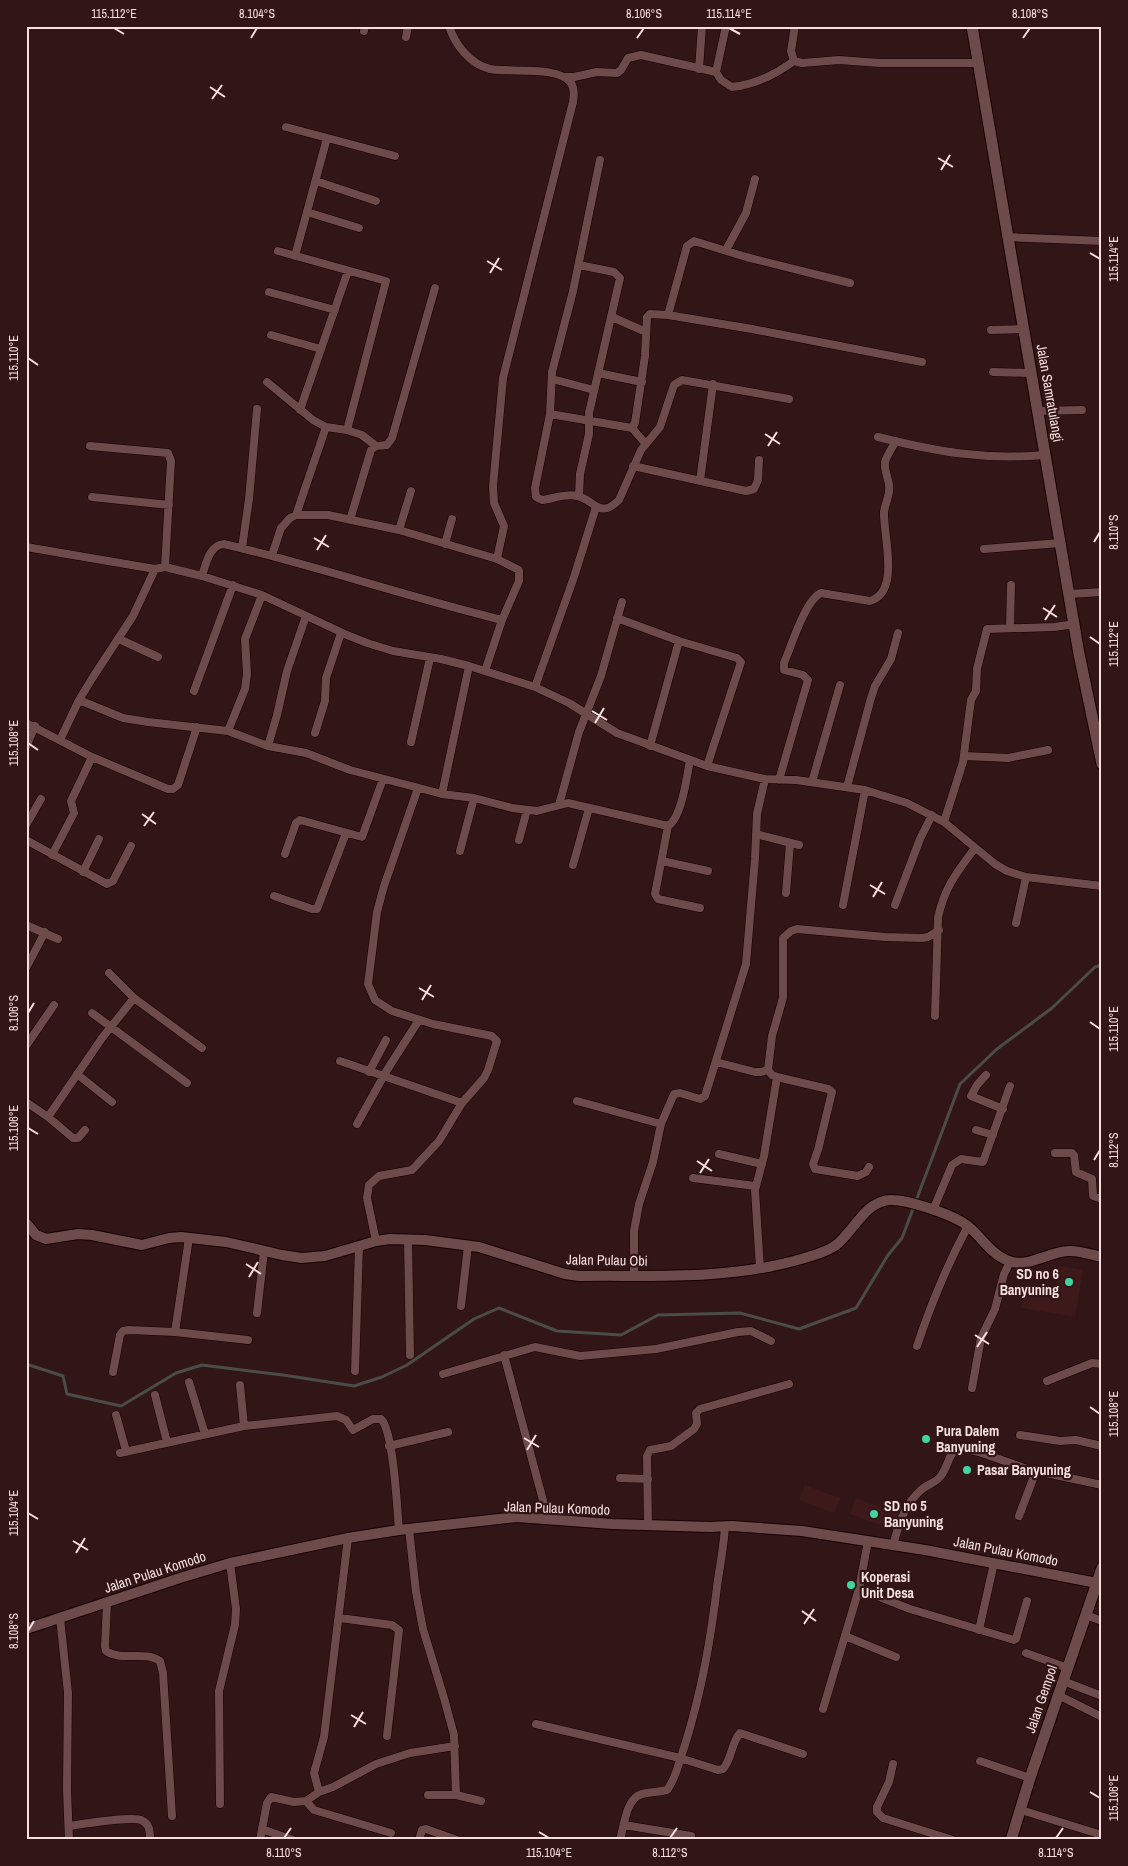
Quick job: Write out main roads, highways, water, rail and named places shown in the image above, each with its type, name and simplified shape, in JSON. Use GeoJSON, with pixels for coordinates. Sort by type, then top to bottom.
{"type":"FeatureCollection","features":[{"type":"Feature","properties":{"kind":"main road","name":"Jalan Samratulangi"},"geometry":{"type":"LineString","coordinates":[[972,26],[1087,699],[1102,764]]}},
{"type":"Feature","properties":{"kind":"main road","name":"Jalan Gempol"},"geometry":{"type":"LineString","coordinates":[[1011,1840],[1030,1778],[1101,1570]]}},
{"type":"Feature","properties":{"kind":"waterway"},"geometry":{"type":"LineString","coordinates":[[26,1364],[63,1376],[67,1394],[121,1406],[176,1373],[202,1365],[354,1386],[382,1377],[407,1365],[474,1319],[499,1308],[557,1331],[621,1335],[658,1315],[740,1313],[799,1329],[856,1308],[888,1255],[902,1238],[960,1084],[997,1049],[1052,1008],[1095,967],[1102,965]]}},
{"type":"Feature","properties":{"kind":"place","name":"SD no 6 Banyuning"},"geometry":{"type":"Point","coordinates":[1069,1282]}},
{"type":"Feature","properties":{"kind":"place","name":"Pura Dalem Banyuning"},"geometry":{"type":"Point","coordinates":[926,1439]}},
{"type":"Feature","properties":{"kind":"place","name":"Pasar Banyuning"},"geometry":{"type":"Point","coordinates":[967,1470]}},
{"type":"Feature","properties":{"kind":"place","name":"SD no 5 Banyuning"},"geometry":{"type":"Point","coordinates":[874,1514]}},
{"type":"Feature","properties":{"kind":"place","name":"Koperasi Unit Desa"},"geometry":{"type":"Point","coordinates":[851,1585]}}]}
